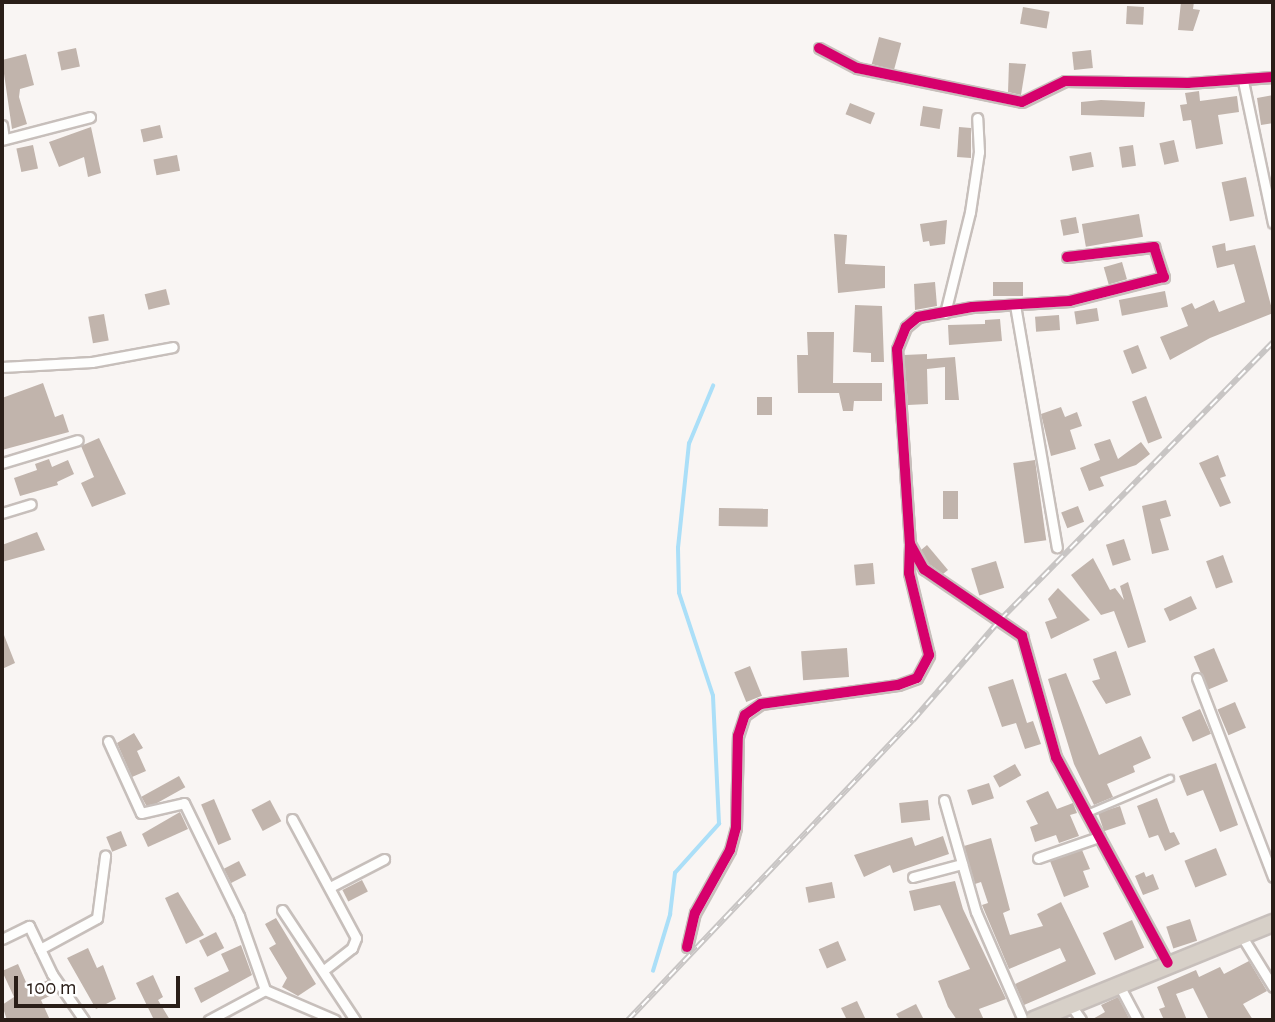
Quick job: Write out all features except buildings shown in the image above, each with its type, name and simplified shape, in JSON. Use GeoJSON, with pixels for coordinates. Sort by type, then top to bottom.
{"type":"FeatureCollection","features":[{"type":"Feature","properties":{"kind":"highway"},"geometry":{"type":"LineString","coordinates":[[1034,1020],[1118,983],[1273,923]]}},
{"type":"Feature","properties":{"kind":"street"},"geometry":{"type":"LineString","coordinates":[[819,48],[857,68],[1022,102],[1065,81],[1243,81],[1273,77]]}},
{"type":"Feature","properties":{"kind":"street"},"geometry":{"type":"LineString","coordinates":[[1243,81],[1273,223]]}},
{"type":"Feature","properties":{"kind":"street"},"geometry":{"type":"LineString","coordinates":[[2,125],[3,139],[90,117]]}},
{"type":"Feature","properties":{"kind":"street"},"geometry":{"type":"LineString","coordinates":[[945,313],[970,212],[979,152],[977,118]]}},
{"type":"Feature","properties":{"kind":"street"},"geometry":{"type":"LineString","coordinates":[[687,947],[695,913],[730,850],[736,828],[738,736],[745,715],[761,704],[898,685],[917,678],[929,655],[909,573],[910,544],[897,349],[906,327],[918,317],[1070,301],[1164,277],[1154,247],[1067,257]]}},
{"type":"Feature","properties":{"kind":"street"},"geometry":{"type":"LineString","coordinates":[[1015,305],[1057,547]]}},
{"type":"Feature","properties":{"kind":"street"},"geometry":{"type":"LineString","coordinates":[[2,367],[92,362],[173,348]]}},
{"type":"Feature","properties":{"kind":"street"},"geometry":{"type":"LineString","coordinates":[[2,463],[78,440]]}},
{"type":"Feature","properties":{"kind":"street"},"geometry":{"type":"LineString","coordinates":[[2,513],[31,504]]}},
{"type":"Feature","properties":{"kind":"street"},"geometry":{"type":"LineString","coordinates":[[910,544],[924,569],[1022,636],[1056,757],[1168,963]]}},
{"type":"Feature","properties":{"kind":"street"},"geometry":{"type":"LineString","coordinates":[[1197,678],[1273,877]]}},
{"type":"Feature","properties":{"kind":"street"},"geometry":{"type":"LineString","coordinates":[[108,741],[141,813],[184,803],[239,916],[265,990],[334,1020]]}},
{"type":"Feature","properties":{"kind":"street"},"geometry":{"type":"LineString","coordinates":[[944,800],[976,912],[1023,1020]]}},
{"type":"Feature","properties":{"kind":"street"},"geometry":{"type":"LineString","coordinates":[[292,819],[356,938],[352,948],[323,971]]}},
{"type":"Feature","properties":{"kind":"street"},"geometry":{"type":"LineString","coordinates":[[1038,858],[1099,837]]}},
{"type":"Feature","properties":{"kind":"street"},"geometry":{"type":"LineString","coordinates":[[40,948],[97,918],[105,856]]}},
{"type":"Feature","properties":{"kind":"street"},"geometry":{"type":"LineString","coordinates":[[330,887],[384,859]]}},
{"type":"Feature","properties":{"kind":"street"},"geometry":{"type":"LineString","coordinates":[[913,877],[962,864]]}},
{"type":"Feature","properties":{"kind":"street"},"geometry":{"type":"LineString","coordinates":[[282,909],[355,1020]]}},
{"type":"Feature","properties":{"kind":"street"},"geometry":{"type":"LineString","coordinates":[[2,939],[29,926],[84,1020]]}},
{"type":"Feature","properties":{"kind":"street"},"geometry":{"type":"LineString","coordinates":[[1241,935],[1273,987]]}},
{"type":"Feature","properties":{"kind":"street"},"geometry":{"type":"LineString","coordinates":[[1118,983],[1138,1020]]}},
{"type":"Feature","properties":{"kind":"street"},"geometry":{"type":"LineString","coordinates":[[209,1020],[265,990]]}},
{"type":"Feature","properties":{"kind":"street"},"geometry":{"type":"LineString","coordinates":[[1070,1004],[1081,1020]]}},
{"type":"Feature","properties":{"kind":"lane"},"geometry":{"type":"LineString","coordinates":[[1086,813],[1170,778]]}},
{"type":"Feature","properties":{"kind":"waterway"},"geometry":{"type":"LineString","coordinates":[[653,971],[670,915],[675,873],[719,824],[713,696],[679,593],[678,548],[689,444],[713,386]]}},
{"type":"Feature","properties":{"kind":"railway"},"geometry":{"type":"LineString","coordinates":[[628,1020],[913,720],[1000,620],[1273,342]]}},
{"type":"Feature","properties":{"kind":"cycle path"},"geometry":{"type":"LineString","coordinates":[[819,48],[857,68],[1022,102],[1065,81],[1188,83],[1273,77]]}},
{"type":"Feature","properties":{"kind":"cycle path"},"geometry":{"type":"LineString","coordinates":[[1067,257],[1154,247],[1164,277],[1070,301],[972,307],[918,317],[906,327],[897,349],[910,544],[924,569],[1022,636],[1056,757],[1168,963]]}},
{"type":"Feature","properties":{"kind":"cycle path"},"geometry":{"type":"LineString","coordinates":[[687,947],[695,913],[730,850],[736,828],[738,736],[745,715],[761,704],[898,685],[917,678],[929,655],[909,573],[910,544]]}}]}
